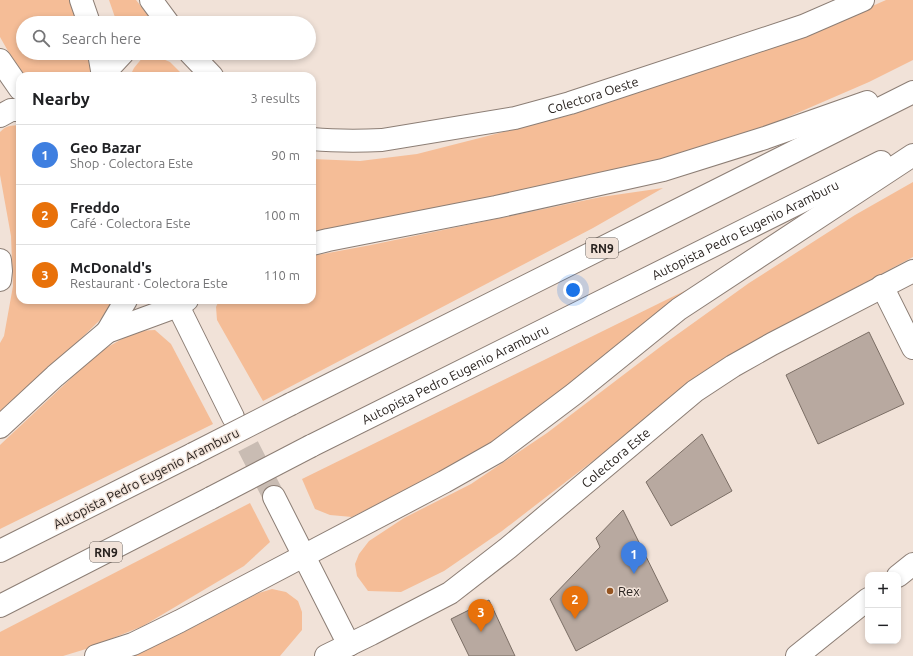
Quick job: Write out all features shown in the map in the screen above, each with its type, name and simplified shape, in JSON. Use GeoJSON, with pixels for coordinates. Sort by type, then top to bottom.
{"type":"FeatureCollection","features":[{"type":"Feature","properties":{"kind":"main road"},"geometry":{"type":"LineString","coordinates":[[80,0],[86,16]]}},
{"type":"Feature","properties":{"kind":"main road"},"geometry":{"type":"LineString","coordinates":[[151,0],[163,16]]}},
{"type":"Feature","properties":{"kind":"main road","name":"Colectora Oeste"},"geometry":{"type":"LineString","coordinates":[[316,139],[332,141],[382,140],[515,118],[624,86],[803,26],[848,3]]}},
{"type":"Feature","properties":{"kind":"main road"},"geometry":{"type":"LineString","coordinates":[[0,60],[16,83]]}},
{"type":"Feature","properties":{"kind":"main road"},"geometry":{"type":"LineString","coordinates":[[101,60],[103,72]]}},
{"type":"Feature","properties":{"kind":"main road"},"geometry":{"type":"LineString","coordinates":[[106,72],[116,60]]}},
{"type":"Feature","properties":{"kind":"main road"},"geometry":{"type":"LineString","coordinates":[[196,60],[208,72]]}},
{"type":"Feature","properties":{"kind":"main road"},"geometry":{"type":"LineString","coordinates":[[316,243],[496,207],[663,170],[765,138],[913,86]]}},
{"type":"Feature","properties":{"kind":"main road","name":"Autopista Pedro Eugenio Aramburu"},"geometry":{"type":"LineString","coordinates":[[0,552],[291,404],[913,92]]}},
{"type":"Feature","properties":{"kind":"main road"},"geometry":{"type":"LineString","coordinates":[[0,116],[11,110],[16,110]]}},
{"type":"Feature","properties":{"kind":"main road","name":"Autopista Pedro Eugenio Aramburu"},"geometry":{"type":"LineString","coordinates":[[0,606],[311,446],[913,146]]}},
{"type":"Feature","properties":{"kind":"main road"},"geometry":{"type":"LineString","coordinates":[[96,656],[133,644],[180,621],[304,557],[497,452],[574,394],[679,309],[913,155]]}},
{"type":"Feature","properties":{"kind":"main road"},"geometry":{"type":"LineString","coordinates":[[0,260],[0,280]]}},
{"type":"Feature","properties":{"kind":"main road","name":"Colectora Este"},"geometry":{"type":"LineString","coordinates":[[326,656],[450,593],[508,548],[695,391],[733,366],[913,270]]}},
{"type":"Feature","properties":{"kind":"main road"},"geometry":{"type":"LineString","coordinates":[[882,286],[913,348]]}},
{"type":"Feature","properties":{"kind":"main road"},"geometry":{"type":"LineString","coordinates":[[107,332],[124,304]]}},
{"type":"Feature","properties":{"kind":"main road"},"geometry":{"type":"LineString","coordinates":[[0,427],[55,376],[107,332],[175,304]]}},
{"type":"Feature","properties":{"kind":"main road"},"geometry":{"type":"LineString","coordinates":[[181,304],[234,417]]}},
{"type":"Feature","properties":{"kind":"main road"},"geometry":{"type":"LineString","coordinates":[[274,497],[349,645]]}},
{"type":"Feature","properties":{"kind":"main road"},"geometry":{"type":"LineString","coordinates":[[901,574],[913,564]]}},
{"type":"Feature","properties":{"kind":"main road"},"geometry":{"type":"LineString","coordinates":[[797,656],[865,601]]}},
{"type":"Feature","properties":{"kind":"shaded area"},"geometry":{"type":"Polygon","coordinates":[[[0,0],[72,0],[79,16],[16,16],[16,60],[92,60],[93,72],[22,72],[0,37],[0,0]]]}},
{"type":"Feature","properties":{"kind":"shaded area"},"geometry":{"type":"Polygon","coordinates":[[[109,0],[136,0],[149,16],[115,16],[109,0]]]}},
{"type":"Feature","properties":{"kind":"shaded area"},"geometry":{"type":"Polygon","coordinates":[[[886,0],[913,0],[913,60],[869,82],[751,133],[664,159],[575,178],[423,214],[316,234],[316,159],[360,161],[417,154],[574,114],[678,79],[843,19],[886,0]]]}},
{"type":"Feature","properties":{"kind":"shaded area"},"geometry":{"type":"Polygon","coordinates":[[[141,60],[165,60],[170,62],[180,72],[132,72],[141,60]]]}},
{"type":"Feature","properties":{"kind":"shaded area"},"geometry":{"type":"Polygon","coordinates":[[[16,125],[16,304],[111,304],[100,320],[0,417],[0,343],[4,336],[13,286],[11,236],[0,175],[0,132],[11,126],[16,125]]]}},
{"type":"Feature","properties":{"kind":"shaded area"},"geometry":{"type":"Polygon","coordinates":[[[913,182],[913,257],[741,349],[689,387],[502,531],[444,571],[401,592],[368,591],[357,576],[355,564],[359,554],[369,541],[404,518],[471,484],[547,433],[664,344],[749,283],[855,215],[913,182]]]}},
{"type":"Feature","properties":{"kind":"shaded area"},"geometry":{"type":"Polygon","coordinates":[[[663,188],[593,228],[263,401],[217,320],[216,307],[217,304],[316,304],[316,255],[601,197],[663,188]]]}},
{"type":"Feature","properties":{"kind":"shaded area"},"geometry":{"type":"Polygon","coordinates":[[[718,275],[479,453],[352,517],[330,515],[315,509],[302,479],[718,275]]]}},
{"type":"Feature","properties":{"kind":"shaded area"},"geometry":{"type":"Polygon","coordinates":[[[155,330],[171,344],[213,424],[0,529],[0,445],[99,352],[136,331],[155,330]]]}},
{"type":"Feature","properties":{"kind":"shaded area"},"geometry":{"type":"Polygon","coordinates":[[[250,503],[270,542],[244,566],[143,626],[86,649],[63,656],[0,656],[0,632],[250,503]]]}},
{"type":"Feature","properties":{"kind":"shaded area"},"geometry":{"type":"Polygon","coordinates":[[[272,589],[286,592],[298,601],[302,612],[302,630],[280,656],[125,656],[180,634],[259,593],[272,589]]]}},
{"type":"Feature","properties":{"kind":"building"},"geometry":{"type":"Polygon","coordinates":[[[869,332],[904,404],[818,444],[786,375],[869,332]]]}},
{"type":"Feature","properties":{"kind":"building"},"geometry":{"type":"Polygon","coordinates":[[[702,434],[732,491],[671,526],[646,482],[702,434]]]}},
{"type":"Feature","properties":{"kind":"building"},"geometry":{"type":"Polygon","coordinates":[[[623,510],[668,601],[576,651],[550,599],[600,547],[596,538],[623,510]]]}},
{"type":"Feature","properties":{"kind":"building"},"geometry":{"type":"Polygon","coordinates":[[[489,600],[515,656],[469,656],[451,619],[489,600]]]}},
{"type":"Feature","properties":{"kind":"tunnel"},"geometry":{"type":"LineString","coordinates":[[233,417],[274,497]]}},
{"type":"Feature","properties":{"kind":"place","name":"Geo Bazar"},"geometry":{"type":"Point","coordinates":[634,574]}},
{"type":"Feature","properties":{"kind":"place","name":"Rex"},"geometry":{"type":"Point","coordinates":[610,591]}},
{"type":"Feature","properties":{"kind":"place","name":"Freddo"},"geometry":{"type":"Point","coordinates":[575,619]}},
{"type":"Feature","properties":{"kind":"place","name":"McDonald's"},"geometry":{"type":"Point","coordinates":[481,632]}}]}
